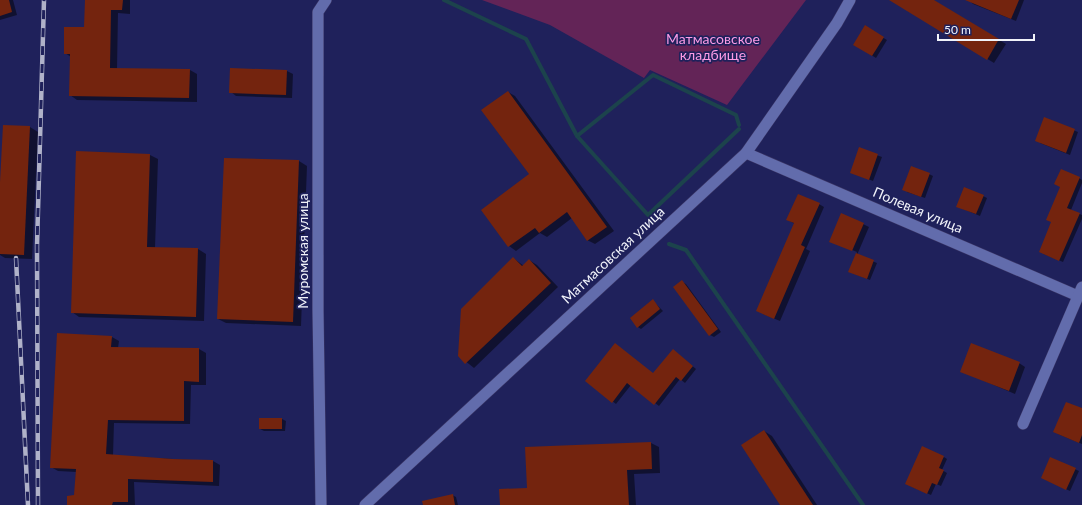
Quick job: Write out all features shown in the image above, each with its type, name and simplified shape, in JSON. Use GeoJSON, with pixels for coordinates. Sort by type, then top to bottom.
{"type":"FeatureCollection","features":[{"type":"Feature","properties":{"kind":"street","name":"Муромская улица"},"geometry":{"type":"LineString","coordinates":[[321,505],[318,310],[318,12],[326,0]]}},
{"type":"Feature","properties":{"kind":"street","name":"Матмасовская улица"},"geometry":{"type":"LineString","coordinates":[[365,505],[746,153],[837,24],[850,0]]}},
{"type":"Feature","properties":{"kind":"street","name":"Полевая улица"},"geometry":{"type":"LineString","coordinates":[[746,153],[1080,291]]}},
{"type":"Feature","properties":{"kind":"street"},"geometry":{"type":"LineString","coordinates":[[1023,424],[1080,291]]}},
{"type":"Feature","properties":{"kind":"green space","name":"Матмасовское кладбище"},"geometry":{"type":"Polygon","coordinates":[[[482,0],[806,0],[727,105],[650,70],[644,78],[550,25],[482,0]]]}},
{"type":"Feature","properties":{"kind":"building"},"geometry":{"type":"Polygon","coordinates":[[[0,0],[9,0],[12,12],[0,16],[0,0]]]}},
{"type":"Feature","properties":{"kind":"building"},"geometry":{"type":"Polygon","coordinates":[[[85,0],[123,0],[122,10],[111,10],[110,68],[190,69],[189,98],[69,96],[70,54],[64,54],[64,27],[84,27],[85,0]]]}},
{"type":"Feature","properties":{"kind":"building"},"geometry":{"type":"Polygon","coordinates":[[[889,0],[934,0],[999,39],[987,60],[889,0]]]}},
{"type":"Feature","properties":{"kind":"building"},"geometry":{"type":"Polygon","coordinates":[[[965,0],[1019,0],[1011,19],[965,0]]]}},
{"type":"Feature","properties":{"kind":"building"},"geometry":{"type":"Polygon","coordinates":[[[865,25],[884,37],[872,56],[853,45],[865,25]]]}},
{"type":"Feature","properties":{"kind":"building"},"geometry":{"type":"Polygon","coordinates":[[[230,68],[287,70],[286,95],[229,93],[230,68]]]}},
{"type":"Feature","properties":{"kind":"building"},"geometry":{"type":"Polygon","coordinates":[[[508,91],[607,227],[587,241],[567,212],[539,233],[535,228],[508,247],[481,210],[529,174],[481,110],[508,91]]]}},
{"type":"Feature","properties":{"kind":"building"},"geometry":{"type":"Polygon","coordinates":[[[1044,117],[1075,129],[1066,153],[1035,141],[1044,117]]]}},
{"type":"Feature","properties":{"kind":"building"},"geometry":{"type":"Polygon","coordinates":[[[3,125],[30,126],[24,255],[0,254],[0,182],[3,125]]]}},
{"type":"Feature","properties":{"kind":"building"},"geometry":{"type":"Polygon","coordinates":[[[859,147],[878,154],[869,180],[850,173],[859,147]]]}},
{"type":"Feature","properties":{"kind":"building"},"geometry":{"type":"Polygon","coordinates":[[[76,151],[150,154],[147,247],[198,248],[196,317],[71,313],[76,151]]]}},
{"type":"Feature","properties":{"kind":"building"},"geometry":{"type":"Polygon","coordinates":[[[224,158],[299,160],[293,322],[217,319],[224,158]]]}},
{"type":"Feature","properties":{"kind":"building"},"geometry":{"type":"Polygon","coordinates":[[[911,166],[930,173],[921,197],[902,190],[911,166]]]}},
{"type":"Feature","properties":{"kind":"building"},"geometry":{"type":"Polygon","coordinates":[[[1061,169],[1080,177],[1067,208],[1080,213],[1059,261],[1039,252],[1051,222],[1046,220],[1060,187],[1054,184],[1061,169]]]}},
{"type":"Feature","properties":{"kind":"building"},"geometry":{"type":"Polygon","coordinates":[[[964,187],[984,195],[976,214],[956,207],[964,187]]]}},
{"type":"Feature","properties":{"kind":"building"},"geometry":{"type":"Polygon","coordinates":[[[798,194],[820,203],[801,245],[805,247],[774,319],[756,311],[794,223],[786,220],[798,194]]]}},
{"type":"Feature","properties":{"kind":"building"},"geometry":{"type":"Polygon","coordinates":[[[841,213],[864,223],[852,251],[829,242],[841,213]]]}},
{"type":"Feature","properties":{"kind":"building"},"geometry":{"type":"Polygon","coordinates":[[[856,253],[874,260],[867,279],[848,272],[856,253]]]}},
{"type":"Feature","properties":{"kind":"building"},"geometry":{"type":"Polygon","coordinates":[[[513,257],[522,266],[529,259],[551,283],[465,364],[458,356],[461,309],[513,257]]]}},
{"type":"Feature","properties":{"kind":"building"},"geometry":{"type":"Polygon","coordinates":[[[682,280],[718,329],[709,336],[673,287],[682,280]]]}},
{"type":"Feature","properties":{"kind":"building"},"geometry":{"type":"Polygon","coordinates":[[[653,299],[660,309],[637,328],[630,318],[653,299]]]}},
{"type":"Feature","properties":{"kind":"building"},"geometry":{"type":"Polygon","coordinates":[[[57,333],[112,336],[111,347],[199,348],[199,382],[184,381],[184,421],[108,420],[106,454],[173,459],[213,460],[213,482],[128,479],[128,502],[113,502],[112,505],[67,505],[67,496],[74,495],[76,469],[50,468],[57,333]]]}},
{"type":"Feature","properties":{"kind":"building"},"geometry":{"type":"Polygon","coordinates":[[[615,343],[653,373],[673,349],[693,366],[681,381],[676,377],[654,405],[627,383],[612,403],[585,381],[615,343]]]}},
{"type":"Feature","properties":{"kind":"building"},"geometry":{"type":"Polygon","coordinates":[[[971,343],[1020,362],[1009,391],[960,372],[971,343]]]}},
{"type":"Feature","properties":{"kind":"building"},"geometry":{"type":"Polygon","coordinates":[[[1066,402],[1082,408],[1082,435],[1079,443],[1053,432],[1066,402]]]}},
{"type":"Feature","properties":{"kind":"building"},"geometry":{"type":"Polygon","coordinates":[[[259,418],[282,418],[282,429],[259,429],[259,418]]]}},
{"type":"Feature","properties":{"kind":"building"},"geometry":{"type":"Polygon","coordinates":[[[764,430],[813,505],[780,505],[741,445],[764,430]]]}},
{"type":"Feature","properties":{"kind":"building"},"geometry":{"type":"Polygon","coordinates":[[[651,442],[652,469],[627,470],[629,505],[500,505],[499,489],[527,488],[525,447],[651,442]]]}},
{"type":"Feature","properties":{"kind":"building"},"geometry":{"type":"Polygon","coordinates":[[[922,446],[944,456],[939,468],[944,470],[937,485],[932,483],[927,494],[905,484],[922,446]]]}},
{"type":"Feature","properties":{"kind":"building"},"geometry":{"type":"Polygon","coordinates":[[[1050,457],[1076,468],[1066,490],[1041,478],[1050,457]]]}},
{"type":"Feature","properties":{"kind":"building"},"geometry":{"type":"Polygon","coordinates":[[[453,494],[455,505],[423,505],[422,501],[453,494]]]}},
{"type":"Feature","properties":{"kind":"waterway"},"geometry":{"type":"LineString","coordinates":[[444,0],[526,39],[577,136],[648,215],[739,129]]}},
{"type":"Feature","properties":{"kind":"waterway"},"geometry":{"type":"LineString","coordinates":[[577,136],[653,75],[736,115],[739,125]]}},
{"type":"Feature","properties":{"kind":"waterway"},"geometry":{"type":"LineString","coordinates":[[669,244],[686,250],[863,505]]}},
{"type":"Feature","properties":{"kind":"railway"},"geometry":{"type":"LineString","coordinates":[[38,505],[37,246],[44,0]]}},
{"type":"Feature","properties":{"kind":"railway"},"geometry":{"type":"LineString","coordinates":[[16,258],[28,505]]}}]}
